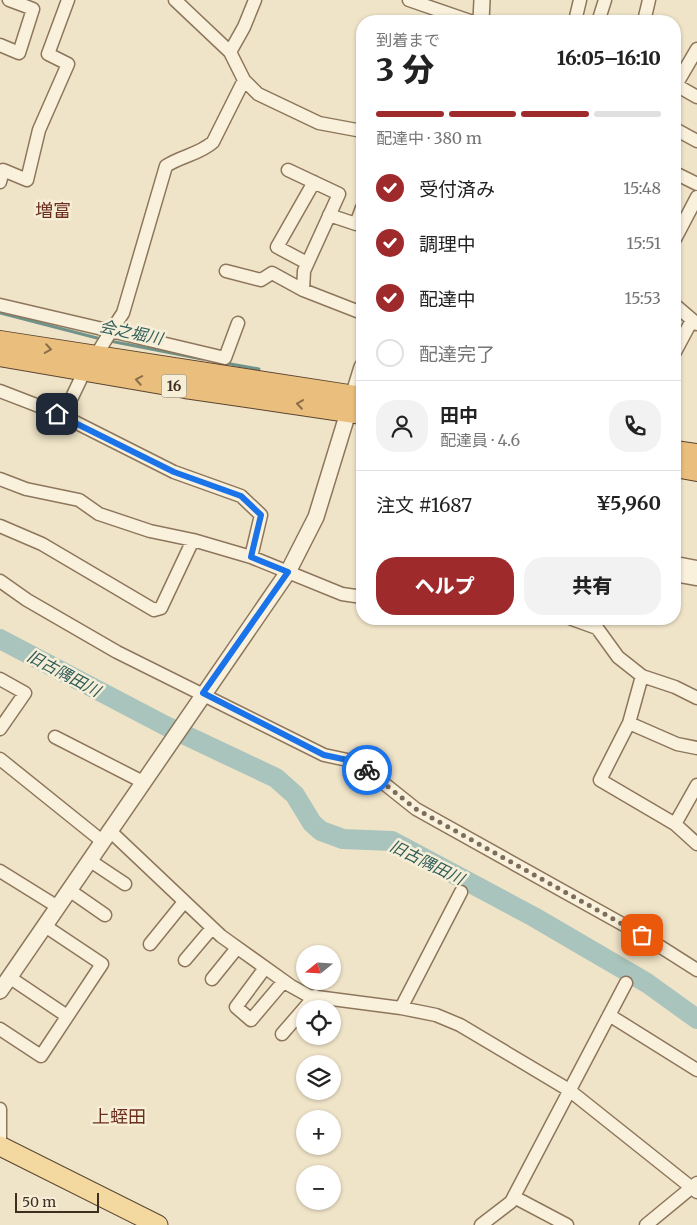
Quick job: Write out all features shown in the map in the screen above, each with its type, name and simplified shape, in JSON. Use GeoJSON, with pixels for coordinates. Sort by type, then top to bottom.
{"type":"FeatureCollection","features":[{"type":"Feature","properties":{"kind":"highway","name":"16"},"geometry":{"type":"LineString","coordinates":[[0,341],[90,363]]}},
{"type":"Feature","properties":{"kind":"highway","name":"16"},"geometry":{"type":"LineString","coordinates":[[0,356],[90,363],[356,405]]}},
{"type":"Feature","properties":{"kind":"highway"},"geometry":{"type":"LineString","coordinates":[[681,452],[697,454]]}},
{"type":"Feature","properties":{"kind":"highway"},"geometry":{"type":"LineString","coordinates":[[681,468],[697,471]]}},
{"type":"Feature","properties":{"kind":"main road"},"geometry":{"type":"LineString","coordinates":[[0,1146],[130,1219],[158,1225]]}},
{"type":"Feature","properties":{"kind":"street"},"geometry":{"type":"LineString","coordinates":[[0,45],[19,53],[33,9],[9,0]]}},
{"type":"Feature","properties":{"kind":"street"},"geometry":{"type":"LineString","coordinates":[[0,182],[3,170],[27,180],[39,130],[68,64],[48,54],[68,0]]}},
{"type":"Feature","properties":{"kind":"street"},"geometry":{"type":"LineString","coordinates":[[175,0],[230,52],[244,80],[258,94],[319,123],[356,130]]}},
{"type":"Feature","properties":{"kind":"street"},"geometry":{"type":"LineString","coordinates":[[230,52],[244,27],[255,0]]}},
{"type":"Feature","properties":{"kind":"street"},"geometry":{"type":"LineString","coordinates":[[408,0],[452,15]]}},
{"type":"Feature","properties":{"kind":"street"},"geometry":{"type":"LineString","coordinates":[[481,15],[482,0]]}},
{"type":"Feature","properties":{"kind":"street"},"geometry":{"type":"LineString","coordinates":[[576,15],[580,0]]}},
{"type":"Feature","properties":{"kind":"street"},"geometry":{"type":"LineString","coordinates":[[600,15],[605,0]]}},
{"type":"Feature","properties":{"kind":"street"},"geometry":{"type":"LineString","coordinates":[[645,15],[649,0]]}},
{"type":"Feature","properties":{"kind":"street"},"geometry":{"type":"LineString","coordinates":[[681,76],[697,49]]}},
{"type":"Feature","properties":{"kind":"street"},"geometry":{"type":"LineString","coordinates":[[63,416],[90,363],[124,313],[166,166],[176,159],[205,150],[213,142],[244,80]]}},
{"type":"Feature","properties":{"kind":"street"},"geometry":{"type":"LineString","coordinates":[[681,88],[697,97]]}},
{"type":"Feature","properties":{"kind":"street"},"geometry":{"type":"LineString","coordinates":[[681,132],[697,141]]}},
{"type":"Feature","properties":{"kind":"street"},"geometry":{"type":"LineString","coordinates":[[288,170],[339,194],[304,270],[303,290]]}},
{"type":"Feature","properties":{"kind":"street"},"geometry":{"type":"LineString","coordinates":[[681,176],[697,184]]}},
{"type":"Feature","properties":{"kind":"street"},"geometry":{"type":"LineString","coordinates":[[307,263],[277,247],[314,182]]}},
{"type":"Feature","properties":{"kind":"street"},"geometry":{"type":"LineString","coordinates":[[681,227],[697,197]]}},
{"type":"Feature","properties":{"kind":"street"},"geometry":{"type":"LineString","coordinates":[[329,215],[356,224]]}},
{"type":"Feature","properties":{"kind":"street"},"geometry":{"type":"LineString","coordinates":[[226,271],[261,280],[272,273],[303,290],[356,311]]}},
{"type":"Feature","properties":{"kind":"street"},"geometry":{"type":"LineString","coordinates":[[0,305],[225,358],[238,323]]}},
{"type":"Feature","properties":{"kind":"street"},"geometry":{"type":"LineString","coordinates":[[681,310],[694,322],[681,343]]}},
{"type":"Feature","properties":{"kind":"street"},"geometry":{"type":"LineString","coordinates":[[0,391],[63,416],[174,472],[241,496],[261,515],[251,557]]}},
{"type":"Feature","properties":{"kind":"street"},"geometry":{"type":"LineString","coordinates":[[0,991],[203,693],[288,572],[316,516],[356,405]]}},
{"type":"Feature","properties":{"kind":"street"},"geometry":{"type":"LineString","coordinates":[[0,479],[26,489],[79,500],[99,514],[150,531],[193,540],[251,557],[342,594],[356,596]]}},
{"type":"Feature","properties":{"kind":"street"},"geometry":{"type":"LineString","coordinates":[[0,526],[42,544],[154,610],[162,608],[193,540]]}},
{"type":"Feature","properties":{"kind":"street"},"geometry":{"type":"LineString","coordinates":[[681,564],[697,567]]}},
{"type":"Feature","properties":{"kind":"street"},"geometry":{"type":"LineString","coordinates":[[681,576],[697,579]]}},
{"type":"Feature","properties":{"kind":"street"},"geometry":{"type":"LineString","coordinates":[[0,581],[27,600],[117,652],[203,693],[324,755],[357,762],[416,809],[642,935],[697,970]]}},
{"type":"Feature","properties":{"kind":"street"},"geometry":{"type":"LineString","coordinates":[[601,625],[618,657],[642,676],[675,687],[697,698]]}},
{"type":"Feature","properties":{"kind":"street"},"geometry":{"type":"LineString","coordinates":[[642,676],[629,723],[600,780],[675,824],[697,844]]}},
{"type":"Feature","properties":{"kind":"street"},"geometry":{"type":"LineString","coordinates":[[0,679],[25,693],[0,729]]}},
{"type":"Feature","properties":{"kind":"street"},"geometry":{"type":"LineString","coordinates":[[629,723],[677,744],[697,748]]}},
{"type":"Feature","properties":{"kind":"street"},"geometry":{"type":"LineString","coordinates":[[55,737],[143,782]]}},
{"type":"Feature","properties":{"kind":"street"},"geometry":{"type":"LineString","coordinates":[[0,758],[105,836],[237,948],[309,996],[400,1008],[436,1015],[460,1025],[569,1090],[695,1187],[646,1225]]}},
{"type":"Feature","properties":{"kind":"street"},"geometry":{"type":"LineString","coordinates":[[675,824],[697,785]]}},
{"type":"Feature","properties":{"kind":"street"},"geometry":{"type":"LineString","coordinates":[[90,860],[125,884]]}},
{"type":"Feature","properties":{"kind":"street"},"geometry":{"type":"LineString","coordinates":[[0,871],[58,907]]}},
{"type":"Feature","properties":{"kind":"street"},"geometry":{"type":"LineString","coordinates":[[69,890],[105,915]]}},
{"type":"Feature","properties":{"kind":"street"},"geometry":{"type":"LineString","coordinates":[[400,1008],[461,892]]}},
{"type":"Feature","properties":{"kind":"street"},"geometry":{"type":"LineString","coordinates":[[150,944],[184,902]]}},
{"type":"Feature","properties":{"kind":"street"},"geometry":{"type":"LineString","coordinates":[[0,1029],[41,1056],[102,964],[45,926]]}},
{"type":"Feature","properties":{"kind":"street"},"geometry":{"type":"LineString","coordinates":[[185,960],[212,928]]}},
{"type":"Feature","properties":{"kind":"street"},"geometry":{"type":"LineString","coordinates":[[212,978],[237,948]]}},
{"type":"Feature","properties":{"kind":"street"},"geometry":{"type":"LineString","coordinates":[[265,968],[236,1007],[251,1020],[284,981]]}},
{"type":"Feature","properties":{"kind":"street"},"geometry":{"type":"LineString","coordinates":[[9,978],[67,1016]]}},
{"type":"Feature","properties":{"kind":"street"},"geometry":{"type":"LineString","coordinates":[[481,1225],[511,1202],[514,1197],[626,983]]}},
{"type":"Feature","properties":{"kind":"street"},"geometry":{"type":"LineString","coordinates":[[282,1034],[314,996]]}},
{"type":"Feature","properties":{"kind":"street"},"geometry":{"type":"LineString","coordinates":[[609,1015],[697,1070]]}},
{"type":"Feature","properties":{"kind":"street"},"geometry":{"type":"LineString","coordinates":[[0,1109],[0,1146]]}},
{"type":"Feature","properties":{"kind":"street"},"geometry":{"type":"LineString","coordinates":[[514,1197],[567,1225]]}},
{"type":"Feature","properties":{"kind":"waterway","name":"会之堀川"},"geometry":{"type":"LineString","coordinates":[[0,313],[101,339]]}},
{"type":"Feature","properties":{"kind":"waterway","name":"会之堀川"},"geometry":{"type":"LineString","coordinates":[[110,341],[202,359]]}},
{"type":"Feature","properties":{"kind":"waterway","name":"会之堀川"},"geometry":{"type":"LineString","coordinates":[[225,363],[259,369]]}},
{"type":"Feature","properties":{"kind":"waterway","name":"旧古隅田川"},"geometry":{"type":"LineString","coordinates":[[0,639],[166,726],[276,778],[295,795],[312,823],[321,831],[343,839],[392,841],[534,917],[647,983],[697,1019]]}},
{"type":"Feature","properties":{"kind":"way so far"},"geometry":{"type":"LineString","coordinates":[[367,770],[416,809],[642,935]]}},
{"type":"Feature","properties":{"kind":"district","name":"増富"},"geometry":{"type":"Point","coordinates":[53,210]}},
{"type":"Feature","properties":{"kind":"district","name":"上蛭田"},"geometry":{"type":"Point","coordinates":[119,1116]}},
{"type":"Feature","properties":{"kind":"route"},"geometry":{"type":"LineString","coordinates":[[57,414],[174,472],[241,496],[261,515],[251,557],[288,572],[203,693],[324,755],[357,762],[367,770]]}}]}
